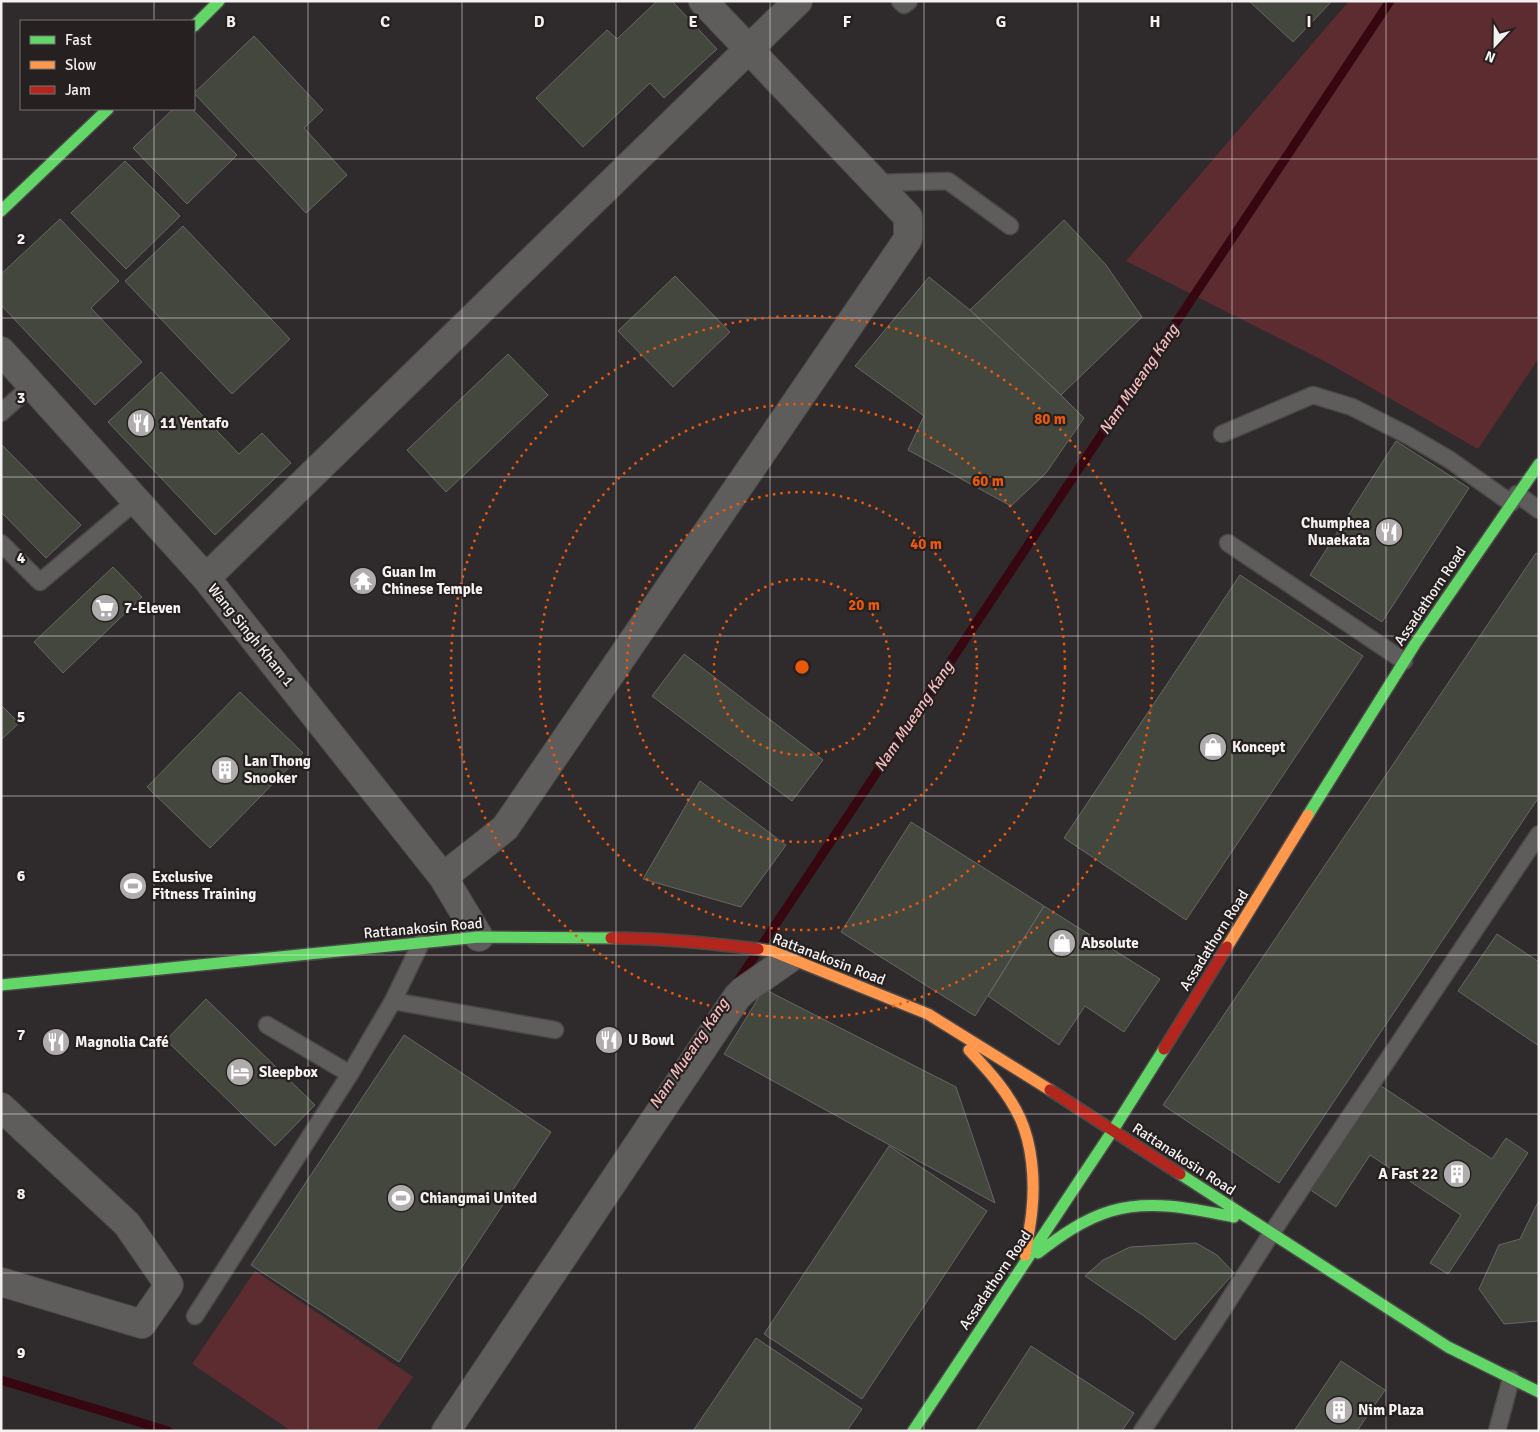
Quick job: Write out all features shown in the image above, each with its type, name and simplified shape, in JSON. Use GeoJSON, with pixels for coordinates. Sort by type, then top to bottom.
{"type":"FeatureCollection","features":[{"type":"Feature","properties":{"kind":"street"},"geometry":{"type":"LineString","coordinates":[[195,25],[219,1]]}},
{"type":"Feature","properties":{"kind":"street"},"geometry":{"type":"LineString","coordinates":[[443,878],[505,828],[908,239],[908,216],[703,1]]}},
{"type":"Feature","properties":{"kind":"street"},"geometry":{"type":"LineString","coordinates":[[206,578],[798,1]]}},
{"type":"Feature","properties":{"kind":"street"},"geometry":{"type":"LineString","coordinates":[[1,211],[107,110]]}},
{"type":"Feature","properties":{"kind":"street","name":"Wang Singh Kham 1"},"geometry":{"type":"LineString","coordinates":[[1,351],[206,578],[443,878],[479,937]]}},
{"type":"Feature","properties":{"kind":"street","name":"Assadathorn Road"},"geometry":{"type":"LineString","coordinates":[[913,1431],[1113,1130],[1404,661],[1539,464]]}},
{"type":"Feature","properties":{"kind":"street","name":"Rattanakosin Road"},"geometry":{"type":"LineString","coordinates":[[1,985],[479,937],[654,939],[703,942],[781,954],[928,1014],[942,1022],[1113,1130],[1252,1222],[1448,1347],[1539,1392]]}},
{"type":"Feature","properties":{"kind":"street"},"geometry":{"type":"LineString","coordinates":[[446,1431],[737,998],[781,954]]}},
{"type":"Feature","properties":{"kind":"street"},"geometry":{"type":"LineString","coordinates":[[942,1022],[976,1057],[1007,1095],[1021,1120],[1029,1151],[1032,1178],[1032,1208],[1023,1265]]}},
{"type":"Feature","properties":{"kind":"street"},"geometry":{"type":"LineString","coordinates":[[1,1107],[127,1224],[169,1285],[142,1324],[1,1282]]}},
{"type":"Feature","properties":{"kind":"street"},"geometry":{"type":"LineString","coordinates":[[1023,1265],[1054,1241],[1075,1228],[1098,1215],[1119,1208],[1156,1206],[1202,1210],[1252,1222]]}},
{"type":"Feature","properties":{"kind":"lane"},"geometry":{"type":"LineString","coordinates":[[900,1],[904,5],[909,1]]}},
{"type":"Feature","properties":{"kind":"lane"},"geometry":{"type":"LineString","coordinates":[[876,184],[948,181],[1010,226]]}},
{"type":"Feature","properties":{"kind":"lane"},"geometry":{"type":"LineString","coordinates":[[1,413],[32,386]]}},
{"type":"Feature","properties":{"kind":"lane"},"geometry":{"type":"LineString","coordinates":[[1222,434],[1313,395],[1352,407],[1409,436],[1514,499],[1539,510]]}},
{"type":"Feature","properties":{"kind":"lane"},"geometry":{"type":"LineString","coordinates":[[1,542],[40,582],[136,500]]}},
{"type":"Feature","properties":{"kind":"lane"},"geometry":{"type":"LineString","coordinates":[[1228,543],[1404,661]]}},
{"type":"Feature","properties":{"kind":"lane"},"geometry":{"type":"LineString","coordinates":[[1142,1431],[1271,1234],[1539,834]]}},
{"type":"Feature","properties":{"kind":"lane"},"geometry":{"type":"LineString","coordinates":[[195,1316],[350,1074],[393,1001],[422,943]]}},
{"type":"Feature","properties":{"kind":"lane"},"geometry":{"type":"LineString","coordinates":[[393,1001],[556,1030]]}},
{"type":"Feature","properties":{"kind":"lane"},"geometry":{"type":"LineString","coordinates":[[267,1025],[350,1074]]}},
{"type":"Feature","properties":{"kind":"lane"},"geometry":{"type":"LineString","coordinates":[[1497,1431],[1511,1379]]}},
{"type":"Feature","properties":{"kind":"shaded area"},"geometry":{"type":"Polygon","coordinates":[[[1349,1],[1539,1],[1539,358],[1478,449],[1328,363],[1126,261],[1349,1]]]}},
{"type":"Feature","properties":{"kind":"shaded area"},"geometry":{"type":"Polygon","coordinates":[[[255,1271],[413,1377],[376,1431],[291,1431],[192,1364],[255,1271]]]}},
{"type":"Feature","properties":{"kind":"building"},"geometry":{"type":"Polygon","coordinates":[[[657,1],[672,1],[717,49],[664,98],[650,83],[583,147],[536,98],[607,30],[617,39],[657,1]]]}},
{"type":"Feature","properties":{"kind":"building"},"geometry":{"type":"Polygon","coordinates":[[[1249,1],[1332,1],[1293,42],[1249,1]]]}},
{"type":"Feature","properties":{"kind":"building"},"geometry":{"type":"Polygon","coordinates":[[[254,36],[323,110],[304,128],[347,175],[306,213],[195,92],[254,36]]]}},
{"type":"Feature","properties":{"kind":"building"},"geometry":{"type":"Polygon","coordinates":[[[172,110],[193,110],[237,155],[187,204],[133,148],[172,110]]]}},
{"type":"Feature","properties":{"kind":"building"},"geometry":{"type":"Polygon","coordinates":[[[125,161],[180,216],[126,269],[71,213],[125,161]]]}},
{"type":"Feature","properties":{"kind":"building"},"geometry":{"type":"Polygon","coordinates":[[[60,219],[119,281],[91,308],[142,362],[95,405],[1,305],[1,274],[60,219]]]}},
{"type":"Feature","properties":{"kind":"building"},"geometry":{"type":"Polygon","coordinates":[[[1064,220],[1106,265],[1142,317],[1061,395],[970,310],[1064,220]]]}},
{"type":"Feature","properties":{"kind":"building"},"geometry":{"type":"Polygon","coordinates":[[[183,226],[290,339],[232,394],[125,281],[183,226]]]}},
{"type":"Feature","properties":{"kind":"building"},"geometry":{"type":"Polygon","coordinates":[[[675,276],[730,332],[673,387],[618,331],[675,276]]]}},
{"type":"Feature","properties":{"kind":"building"},"geometry":{"type":"Polygon","coordinates":[[[929,277],[970,310],[1084,418],[1046,473],[1011,506],[908,450],[924,416],[855,366],[929,277]]]}},
{"type":"Feature","properties":{"kind":"building"},"geometry":{"type":"Polygon","coordinates":[[[508,354],[548,395],[446,492],[407,450],[508,354]]]}},
{"type":"Feature","properties":{"kind":"building"},"geometry":{"type":"Polygon","coordinates":[[[161,372],[239,454],[262,433],[291,463],[215,535],[108,422],[161,372]]]}},
{"type":"Feature","properties":{"kind":"building","name":"Chumphea Nuaekata"},"geometry":{"type":"Polygon","coordinates":[[[1396,441],[1469,488],[1382,622],[1310,575],[1396,441]]]}},
{"type":"Feature","properties":{"kind":"building"},"geometry":{"type":"Polygon","coordinates":[[[1,444],[81,525],[46,558],[1,512],[1,444]]]}},
{"type":"Feature","properties":{"kind":"building"},"geometry":{"type":"Polygon","coordinates":[[[1536,553],[1539,555],[1539,797],[1279,1183],[1163,1105],[1536,553]]]}},
{"type":"Feature","properties":{"kind":"building"},"geometry":{"type":"Polygon","coordinates":[[[113,567],[142,597],[63,673],[34,642],[113,567]]]}},
{"type":"Feature","properties":{"kind":"building","name":"Koncept"},"geometry":{"type":"Polygon","coordinates":[[[1240,575],[1363,656],[1186,920],[1064,838],[1240,575]]]}},
{"type":"Feature","properties":{"kind":"building"},"geometry":{"type":"Polygon","coordinates":[[[684,654],[823,760],[792,801],[652,696],[684,654]]]}},
{"type":"Feature","properties":{"kind":"building","name":"Lan Thong Snooker"},"geometry":{"type":"Polygon","coordinates":[[[240,692],[303,753],[210,848],[147,787],[240,692]]]}},
{"type":"Feature","properties":{"kind":"building"},"geometry":{"type":"Polygon","coordinates":[[[1,705],[19,723],[1,740],[1,705]]]}},
{"type":"Feature","properties":{"kind":"building"},"geometry":{"type":"Polygon","coordinates":[[[700,781],[786,845],[741,907],[643,879],[700,781]]]}},
{"type":"Feature","properties":{"kind":"building"},"geometry":{"type":"Polygon","coordinates":[[[911,822],[1044,906],[975,1016],[841,932],[911,822]]]}},
{"type":"Feature","properties":{"kind":"building","name":"Absolute"},"geometry":{"type":"Polygon","coordinates":[[[1044,906],[1160,979],[1124,1032],[1085,1006],[1059,1045],[988,996],[1044,906]]]}},
{"type":"Feature","properties":{"kind":"building"},"geometry":{"type":"Polygon","coordinates":[[[1497,934],[1539,962],[1539,1046],[1458,991],[1497,934]]]}},
{"type":"Feature","properties":{"kind":"building"},"geometry":{"type":"Polygon","coordinates":[[[764,989],[956,1087],[995,1203],[724,1054],[764,989]]]}},
{"type":"Feature","properties":{"kind":"building","name":"Sleepbox"},"geometry":{"type":"Polygon","coordinates":[[[206,999],[315,1105],[275,1146],[166,1040],[206,999]]]}},
{"type":"Feature","properties":{"kind":"building","name":"Chiangmai United"},"geometry":{"type":"Polygon","coordinates":[[[404,1035],[551,1132],[399,1362],[251,1265],[404,1035]]]}},
{"type":"Feature","properties":{"kind":"building","name":"A Fast 22"},"geometry":{"type":"Polygon","coordinates":[[[1378,1084],[1492,1159],[1506,1138],[1528,1153],[1448,1274],[1430,1263],[1461,1215],[1370,1155],[1336,1207],[1309,1189],[1378,1084]]]}},
{"type":"Feature","properties":{"kind":"building"},"geometry":{"type":"Polygon","coordinates":[[[889,1146],[987,1211],[862,1399],[764,1334],[889,1146]]]}},
{"type":"Feature","properties":{"kind":"building"},"geometry":{"type":"Polygon","coordinates":[[[1539,1200],[1539,1321],[1504,1324],[1479,1289],[1499,1245],[1520,1239],[1539,1200]]]}},
{"type":"Feature","properties":{"kind":"building"},"geometry":{"type":"Polygon","coordinates":[[[1196,1243],[1217,1255],[1234,1273],[1175,1340],[1144,1316],[1085,1276],[1103,1260],[1130,1247],[1196,1243]]]}},
{"type":"Feature","properties":{"kind":"building"},"geometry":{"type":"Polygon","coordinates":[[[756,1338],[862,1409],[847,1431],[693,1431],[756,1338]]]}},
{"type":"Feature","properties":{"kind":"building"},"geometry":{"type":"Polygon","coordinates":[[[1031,1346],[1134,1413],[1122,1431],[976,1431],[1031,1346]]]}},
{"type":"Feature","properties":{"kind":"building","name":"Nim Plaza"},"geometry":{"type":"Polygon","coordinates":[[[1341,1361],[1385,1390],[1357,1431],[1294,1431],[1341,1361]]]}},
{"type":"Feature","properties":{"kind":"waterway","name":"Nam Mueang Kang"},"geometry":{"type":"LineString","coordinates":[[736,984],[1390,1]]}},
{"type":"Feature","properties":{"kind":"waterway"},"geometry":{"type":"LineString","coordinates":[[1,1380],[168,1431]]}},
{"type":"Feature","properties":{"kind":"traffic: fast"},"geometry":{"type":"LineString","coordinates":[[195,25],[219,1]]}},
{"type":"Feature","properties":{"kind":"traffic: fast"},"geometry":{"type":"LineString","coordinates":[[1,211],[107,110]]}},
{"type":"Feature","properties":{"kind":"traffic: fast"},"geometry":{"type":"LineString","coordinates":[[1308,815],[1415,644],[1539,464]]}},
{"type":"Feature","properties":{"kind":"traffic: fast"},"geometry":{"type":"LineString","coordinates":[[1,985],[479,937],[611,938]]}},
{"type":"Feature","properties":{"kind":"traffic: fast"},"geometry":{"type":"LineString","coordinates":[[913,1431],[1113,1130],[1164,1049]]}},
{"type":"Feature","properties":{"kind":"traffic: fast"},"geometry":{"type":"LineString","coordinates":[[1180,1174],[1448,1347],[1539,1392]]}},
{"type":"Feature","properties":{"kind":"traffic: fast"},"geometry":{"type":"LineString","coordinates":[[1038,1253],[1082,1223],[1101,1214],[1126,1207],[1173,1207],[1234,1217]]}},
{"type":"Feature","properties":{"kind":"traffic: slow"},"geometry":{"type":"LineString","coordinates":[[1227,947],[1308,815]]}},
{"type":"Feature","properties":{"kind":"traffic: slow"},"geometry":{"type":"LineString","coordinates":[[758,949],[772,951],[928,1014],[1050,1090]]}},
{"type":"Feature","properties":{"kind":"traffic: slow"},"geometry":{"type":"LineString","coordinates":[[969,1050],[1004,1090],[1024,1128],[1032,1162],[1033,1186],[1025,1255]]}},
{"type":"Feature","properties":{"kind":"traffic: jam"},"geometry":{"type":"LineString","coordinates":[[611,938],[684,941],[758,949]]}},
{"type":"Feature","properties":{"kind":"traffic: jam"},"geometry":{"type":"LineString","coordinates":[[1164,1049],[1227,947]]}},
{"type":"Feature","properties":{"kind":"traffic: jam"},"geometry":{"type":"LineString","coordinates":[[1050,1090],[1180,1174]]}},
{"type":"Feature","properties":{"kind":"place","name":"11 Yentafo"},"geometry":{"type":"Point","coordinates":[141,423]}},
{"type":"Feature","properties":{"kind":"place","name":"Chumphea Nuaekata"},"geometry":{"type":"Point","coordinates":[1389,532]}},
{"type":"Feature","properties":{"kind":"place","name":"Guan Im Chinese Temple"},"geometry":{"type":"Point","coordinates":[363,581]}},
{"type":"Feature","properties":{"kind":"place","name":"7-Eleven"},"geometry":{"type":"Point","coordinates":[105,608]}},
{"type":"Feature","properties":{"kind":"place","name":"Koncept"},"geometry":{"type":"Point","coordinates":[1213,747]}},
{"type":"Feature","properties":{"kind":"place","name":"Lan Thong Snooker"},"geometry":{"type":"Point","coordinates":[225,770]}},
{"type":"Feature","properties":{"kind":"place","name":"Exclusive Fitness Training"},"geometry":{"type":"Point","coordinates":[133,886]}},
{"type":"Feature","properties":{"kind":"place","name":"Absolute"},"geometry":{"type":"Point","coordinates":[1062,943]}},
{"type":"Feature","properties":{"kind":"place","name":"U Bowl"},"geometry":{"type":"Point","coordinates":[609,1040]}},
{"type":"Feature","properties":{"kind":"place","name":"Magnolia Café"},"geometry":{"type":"Point","coordinates":[56,1042]}},
{"type":"Feature","properties":{"kind":"place","name":"Sleepbox"},"geometry":{"type":"Point","coordinates":[240,1072]}},
{"type":"Feature","properties":{"kind":"place","name":"A Fast 22"},"geometry":{"type":"Point","coordinates":[1457,1174]}},
{"type":"Feature","properties":{"kind":"place","name":"Chiangmai United"},"geometry":{"type":"Point","coordinates":[401,1198]}},
{"type":"Feature","properties":{"kind":"place","name":"Nim Plaza"},"geometry":{"type":"Point","coordinates":[1339,1410]}}]}
